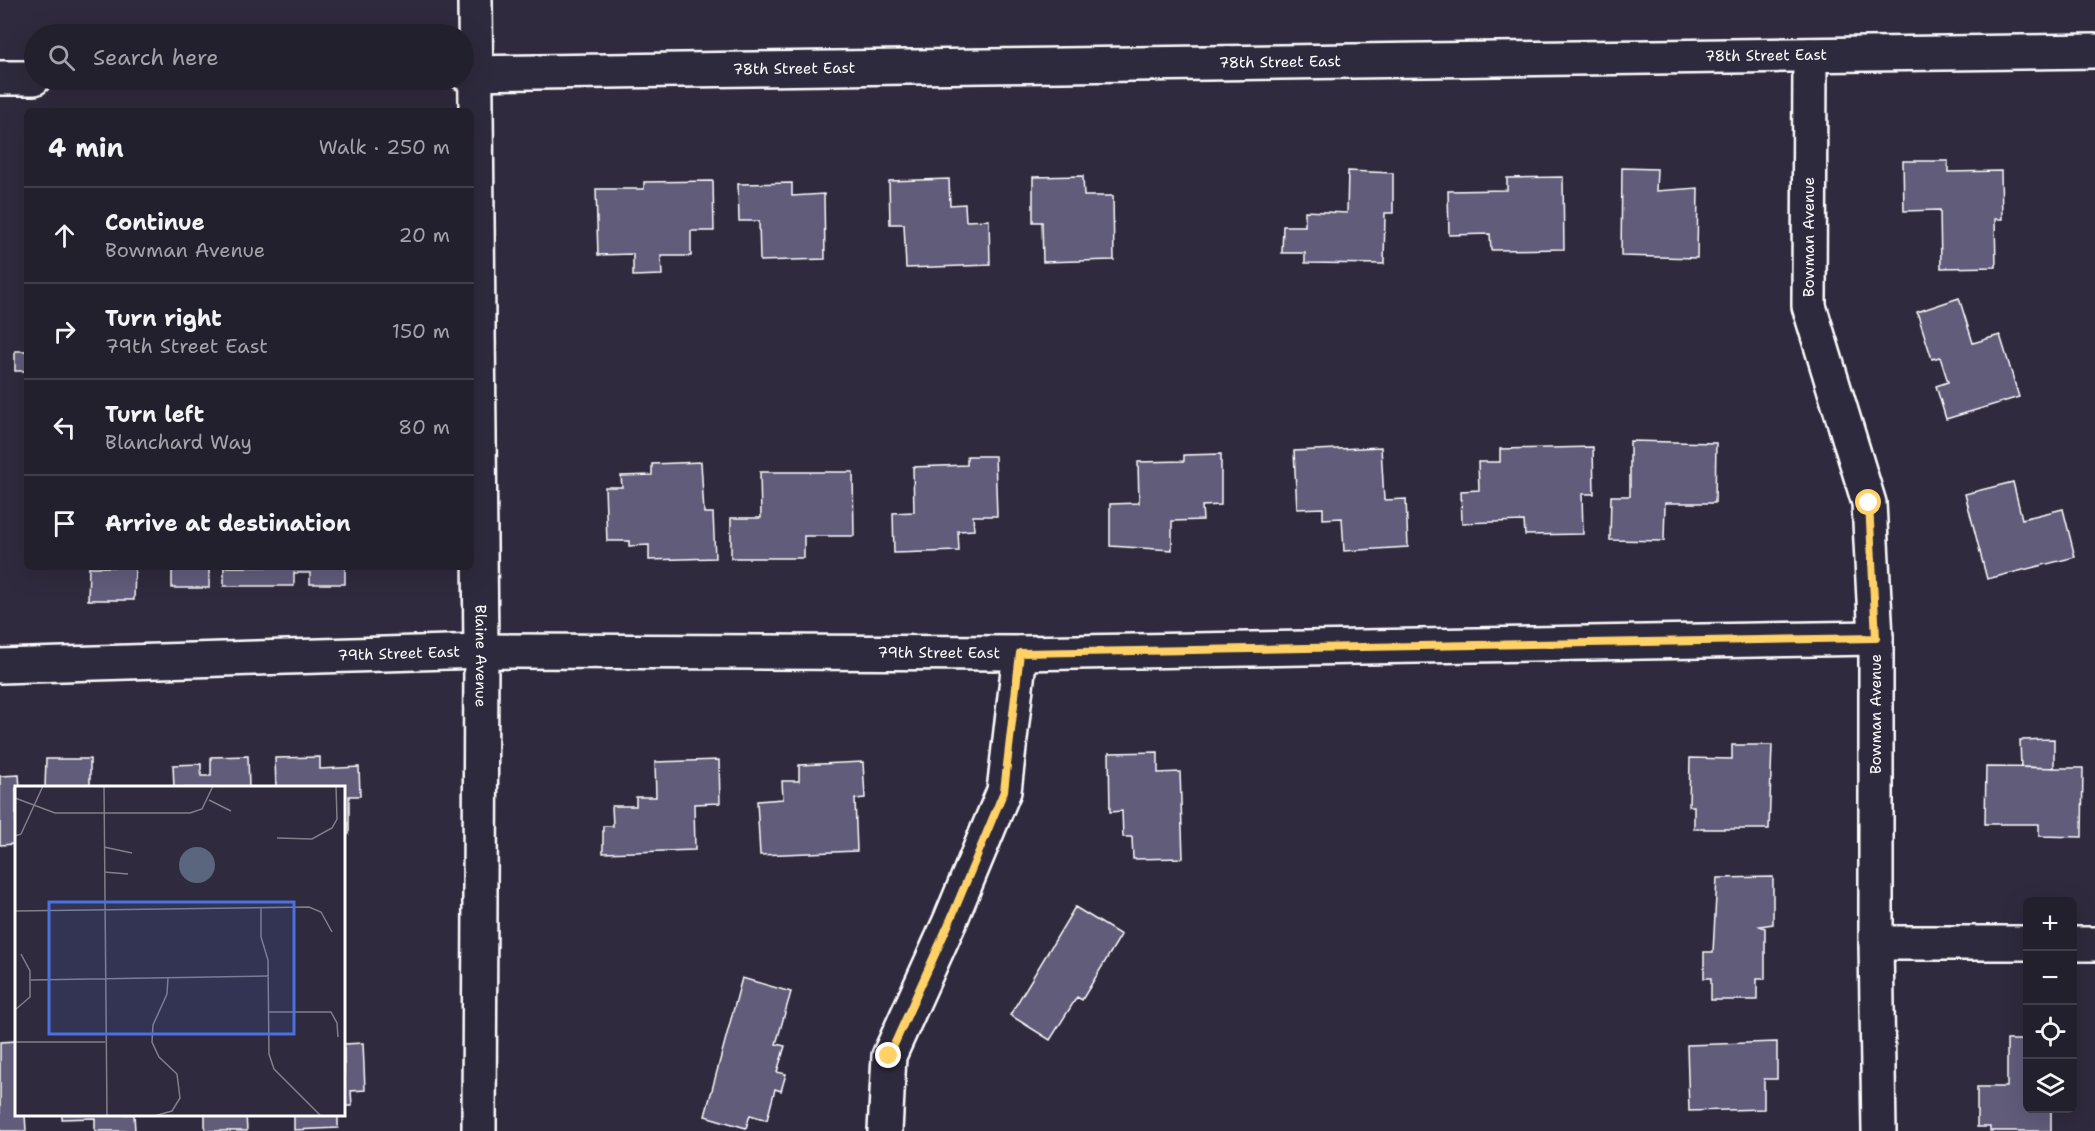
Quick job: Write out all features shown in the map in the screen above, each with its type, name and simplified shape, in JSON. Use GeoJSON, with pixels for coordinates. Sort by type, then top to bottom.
{"type":"FeatureCollection","features":[{"type":"Feature","properties":{"kind":"street","name":"Blaine Avenue"},"geometry":{"type":"LineString","coordinates":[[473,24],[475,0]]}},
{"type":"Feature","properties":{"kind":"street","name":"78th Street East"},"geometry":{"type":"LineString","coordinates":[[474,73],[2095,51]]}},
{"type":"Feature","properties":{"kind":"street","name":"Bowman Avenue"},"geometry":{"type":"LineString","coordinates":[[1810,55],[1809,306],[1869,503],[1876,638],[1875,943],[1879,1131]]}},
{"type":"Feature","properties":{"kind":"street"},"geometry":{"type":"LineString","coordinates":[[0,78],[24,78]]}},
{"type":"Feature","properties":{"kind":"street","name":"Blaine Avenue"},"geometry":{"type":"LineString","coordinates":[[469,90],[470,108]]}},
{"type":"Feature","properties":{"kind":"street","name":"Blaine Avenue"},"geometry":{"type":"LineString","coordinates":[[474,314],[481,651],[479,1131]]}},
{"type":"Feature","properties":{"kind":"street","name":"79th Street East"},"geometry":{"type":"LineString","coordinates":[[0,666],[481,651],[1020,653],[1876,638]]}},
{"type":"Feature","properties":{"kind":"street"},"geometry":{"type":"LineString","coordinates":[[885,1131],[889,1056],[950,921],[1004,791],[1020,653]]}},
{"type":"Feature","properties":{"kind":"street"},"geometry":{"type":"LineString","coordinates":[[1875,943],[2023,944]]}},
{"type":"Feature","properties":{"kind":"street"},"geometry":{"type":"LineString","coordinates":[[2077,944],[2095,944]]}},
{"type":"Feature","properties":{"kind":"building"},"geometry":{"type":"Polygon","coordinates":[[[1903,161],[1948,161],[1948,172],[2001,171],[2002,219],[1995,219],[1996,267],[1941,268],[1940,210],[1904,211],[1903,161]]]}},
{"type":"Feature","properties":{"kind":"building"},"geometry":{"type":"Polygon","coordinates":[[[1622,168],[1657,169],[1656,191],[1698,188],[1697,258],[1621,256],[1622,168]]]}},
{"type":"Feature","properties":{"kind":"building"},"geometry":{"type":"Polygon","coordinates":[[[1348,171],[1393,173],[1393,213],[1385,213],[1384,264],[1305,263],[1305,253],[1282,253],[1283,226],[1305,226],[1305,211],[1347,213],[1348,171]]]}},
{"type":"Feature","properties":{"kind":"building"},"geometry":{"type":"Polygon","coordinates":[[[1083,176],[1084,196],[1113,196],[1114,260],[1043,262],[1042,222],[1033,222],[1033,177],[1083,176]]]}},
{"type":"Feature","properties":{"kind":"building"},"geometry":{"type":"Polygon","coordinates":[[[1563,177],[1564,249],[1491,250],[1490,234],[1449,235],[1448,191],[1507,190],[1507,178],[1563,177]]]}},
{"type":"Feature","properties":{"kind":"building"},"geometry":{"type":"Polygon","coordinates":[[[949,179],[950,205],[965,204],[966,221],[989,220],[990,265],[906,268],[904,224],[890,224],[889,181],[949,179]]]}},
{"type":"Feature","properties":{"kind":"building"},"geometry":{"type":"Polygon","coordinates":[[[713,181],[714,231],[691,231],[691,256],[661,256],[662,275],[633,276],[633,254],[598,255],[596,189],[644,189],[644,182],[713,181]]]}},
{"type":"Feature","properties":{"kind":"building"},"geometry":{"type":"Polygon","coordinates":[[[792,183],[792,196],[824,194],[825,259],[760,261],[759,221],[739,221],[738,184],[792,183]]]}},
{"type":"Feature","properties":{"kind":"building"},"geometry":{"type":"Polygon","coordinates":[[[1959,298],[1973,343],[2000,335],[2019,397],[1946,419],[1936,386],[1948,382],[1940,357],[1932,359],[1917,312],[1959,298]]]}},
{"type":"Feature","properties":{"kind":"building"},"geometry":{"type":"Polygon","coordinates":[[[15,351],[24,351],[24,371],[15,371],[15,351]]]}},
{"type":"Feature","properties":{"kind":"building"},"geometry":{"type":"Polygon","coordinates":[[[1630,441],[1716,443],[1715,503],[1665,503],[1664,541],[1610,540],[1611,496],[1630,496],[1630,441]]]}},
{"type":"Feature","properties":{"kind":"building"},"geometry":{"type":"Polygon","coordinates":[[[1381,447],[1384,500],[1406,499],[1408,547],[1344,551],[1342,518],[1323,519],[1323,508],[1297,509],[1294,451],[1381,447]]]}},
{"type":"Feature","properties":{"kind":"building"},"geometry":{"type":"Polygon","coordinates":[[[1593,447],[1594,494],[1582,494],[1583,534],[1525,535],[1524,521],[1462,523],[1461,491],[1479,490],[1478,462],[1500,462],[1500,449],[1593,447]]]}},
{"type":"Feature","properties":{"kind":"building"},"geometry":{"type":"Polygon","coordinates":[[[1221,454],[1221,505],[1202,506],[1203,520],[1172,521],[1172,550],[1110,546],[1110,504],[1139,503],[1138,462],[1184,461],[1184,455],[1221,454]]]}},
{"type":"Feature","properties":{"kind":"building"},"geometry":{"type":"Polygon","coordinates":[[[967,456],[995,456],[997,516],[973,516],[974,530],[958,531],[959,551],[894,553],[893,513],[914,512],[913,467],[967,465],[967,456]]]}},
{"type":"Feature","properties":{"kind":"building"},"geometry":{"type":"Polygon","coordinates":[[[701,462],[704,513],[713,513],[715,558],[649,560],[649,545],[629,546],[629,541],[607,541],[605,487],[622,487],[621,476],[652,475],[652,464],[701,462]]]}},
{"type":"Feature","properties":{"kind":"building"},"geometry":{"type":"Polygon","coordinates":[[[760,472],[853,472],[854,536],[804,536],[804,558],[731,558],[731,518],[761,518],[760,472]]]}},
{"type":"Feature","properties":{"kind":"building"},"geometry":{"type":"Polygon","coordinates":[[[2013,482],[2022,519],[2063,509],[2075,557],[1987,579],[1965,494],[2013,482]]]}},
{"type":"Feature","properties":{"kind":"building"},"geometry":{"type":"Polygon","coordinates":[[[89,570],[135,570],[134,600],[88,600],[89,570]]]}},
{"type":"Feature","properties":{"kind":"building"},"geometry":{"type":"Polygon","coordinates":[[[172,570],[209,570],[209,588],[172,588],[172,570]]]}},
{"type":"Feature","properties":{"kind":"building"},"geometry":{"type":"Polygon","coordinates":[[[224,570],[345,570],[345,584],[310,584],[310,573],[294,573],[294,586],[224,586],[224,570]]]}},
{"type":"Feature","properties":{"kind":"building"},"geometry":{"type":"Polygon","coordinates":[[[2054,739],[2054,768],[2021,767],[2020,740],[2054,739]]]}},
{"type":"Feature","properties":{"kind":"building"},"geometry":{"type":"Polygon","coordinates":[[[1732,745],[1772,745],[1769,829],[1694,829],[1694,806],[1689,806],[1690,758],[1732,759],[1732,745]]]}},
{"type":"Feature","properties":{"kind":"building"},"geometry":{"type":"Polygon","coordinates":[[[1158,752],[1158,773],[1180,772],[1183,858],[1133,859],[1132,837],[1123,837],[1122,811],[1110,812],[1109,753],[1158,752]]]}},
{"type":"Feature","properties":{"kind":"building"},"geometry":{"type":"Polygon","coordinates":[[[248,756],[249,786],[174,786],[173,765],[201,764],[201,776],[211,776],[211,757],[248,756]]]}},
{"type":"Feature","properties":{"kind":"building"},"geometry":{"type":"Polygon","coordinates":[[[320,757],[320,769],[359,767],[360,796],[349,796],[349,834],[345,835],[345,786],[276,786],[275,758],[320,757]]]}},
{"type":"Feature","properties":{"kind":"building"},"geometry":{"type":"Polygon","coordinates":[[[46,759],[90,759],[90,786],[45,786],[46,759]]]}},
{"type":"Feature","properties":{"kind":"building"},"geometry":{"type":"Polygon","coordinates":[[[719,760],[720,803],[694,804],[695,850],[603,853],[603,826],[613,826],[612,806],[636,806],[636,797],[656,797],[655,762],[719,760]]]}},
{"type":"Feature","properties":{"kind":"building"},"geometry":{"type":"Polygon","coordinates":[[[863,762],[865,798],[855,799],[857,851],[760,855],[757,801],[783,799],[782,781],[799,781],[799,765],[863,762]]]}},
{"type":"Feature","properties":{"kind":"building"},"geometry":{"type":"Polygon","coordinates":[[[1986,767],[2083,768],[2082,837],[2039,836],[2039,824],[1985,824],[1986,767]]]}},
{"type":"Feature","properties":{"kind":"building"},"geometry":{"type":"Polygon","coordinates":[[[19,775],[20,786],[15,786],[15,844],[0,845],[0,776],[19,775]]]}},
{"type":"Feature","properties":{"kind":"building"},"geometry":{"type":"Polygon","coordinates":[[[1773,877],[1773,924],[1760,926],[1765,928],[1765,979],[1757,979],[1757,1000],[1711,1000],[1711,978],[1704,978],[1704,952],[1713,952],[1717,878],[1773,877]]]}},
{"type":"Feature","properties":{"kind":"building"},"geometry":{"type":"Polygon","coordinates":[[[1075,907],[1121,935],[1082,1000],[1077,997],[1050,1040],[1010,1015],[1075,907]]]}},
{"type":"Feature","properties":{"kind":"building"},"geometry":{"type":"Polygon","coordinates":[[[742,978],[791,992],[776,1044],[785,1046],[777,1072],[786,1074],[781,1091],[775,1089],[767,1120],[750,1115],[746,1128],[705,1116],[742,978]]]}},
{"type":"Feature","properties":{"kind":"building"},"geometry":{"type":"Polygon","coordinates":[[[2007,1040],[2023,1040],[2023,1113],[2051,1113],[2051,1131],[1990,1131],[1990,1127],[1977,1127],[1977,1087],[2007,1087],[2007,1040]]]}},
{"type":"Feature","properties":{"kind":"building"},"geometry":{"type":"Polygon","coordinates":[[[15,1041],[15,1116],[25,1116],[26,1131],[0,1131],[0,1042],[15,1041]]]}},
{"type":"Feature","properties":{"kind":"building"},"geometry":{"type":"Polygon","coordinates":[[[1777,1042],[1777,1079],[1764,1079],[1764,1109],[1689,1111],[1687,1045],[1777,1042]]]}},
{"type":"Feature","properties":{"kind":"building"},"geometry":{"type":"Polygon","coordinates":[[[363,1043],[365,1090],[351,1091],[352,1106],[345,1106],[345,1044],[363,1043]]]}},
{"type":"Feature","properties":{"kind":"building"},"geometry":{"type":"Polygon","coordinates":[[[62,1116],[134,1116],[135,1131],[95,1131],[95,1118],[62,1119],[62,1116]]]}},
{"type":"Feature","properties":{"kind":"building"},"geometry":{"type":"Polygon","coordinates":[[[205,1116],[246,1116],[247,1131],[205,1131],[205,1116]]]}},
{"type":"Feature","properties":{"kind":"building"},"geometry":{"type":"Polygon","coordinates":[[[294,1116],[338,1116],[338,1128],[294,1130],[294,1116]]]}},
{"type":"Feature","properties":{"kind":"route"},"geometry":{"type":"LineString","coordinates":[[889,1056],[950,921],[1004,791],[1020,653],[1876,638],[1869,503]]}}]}
